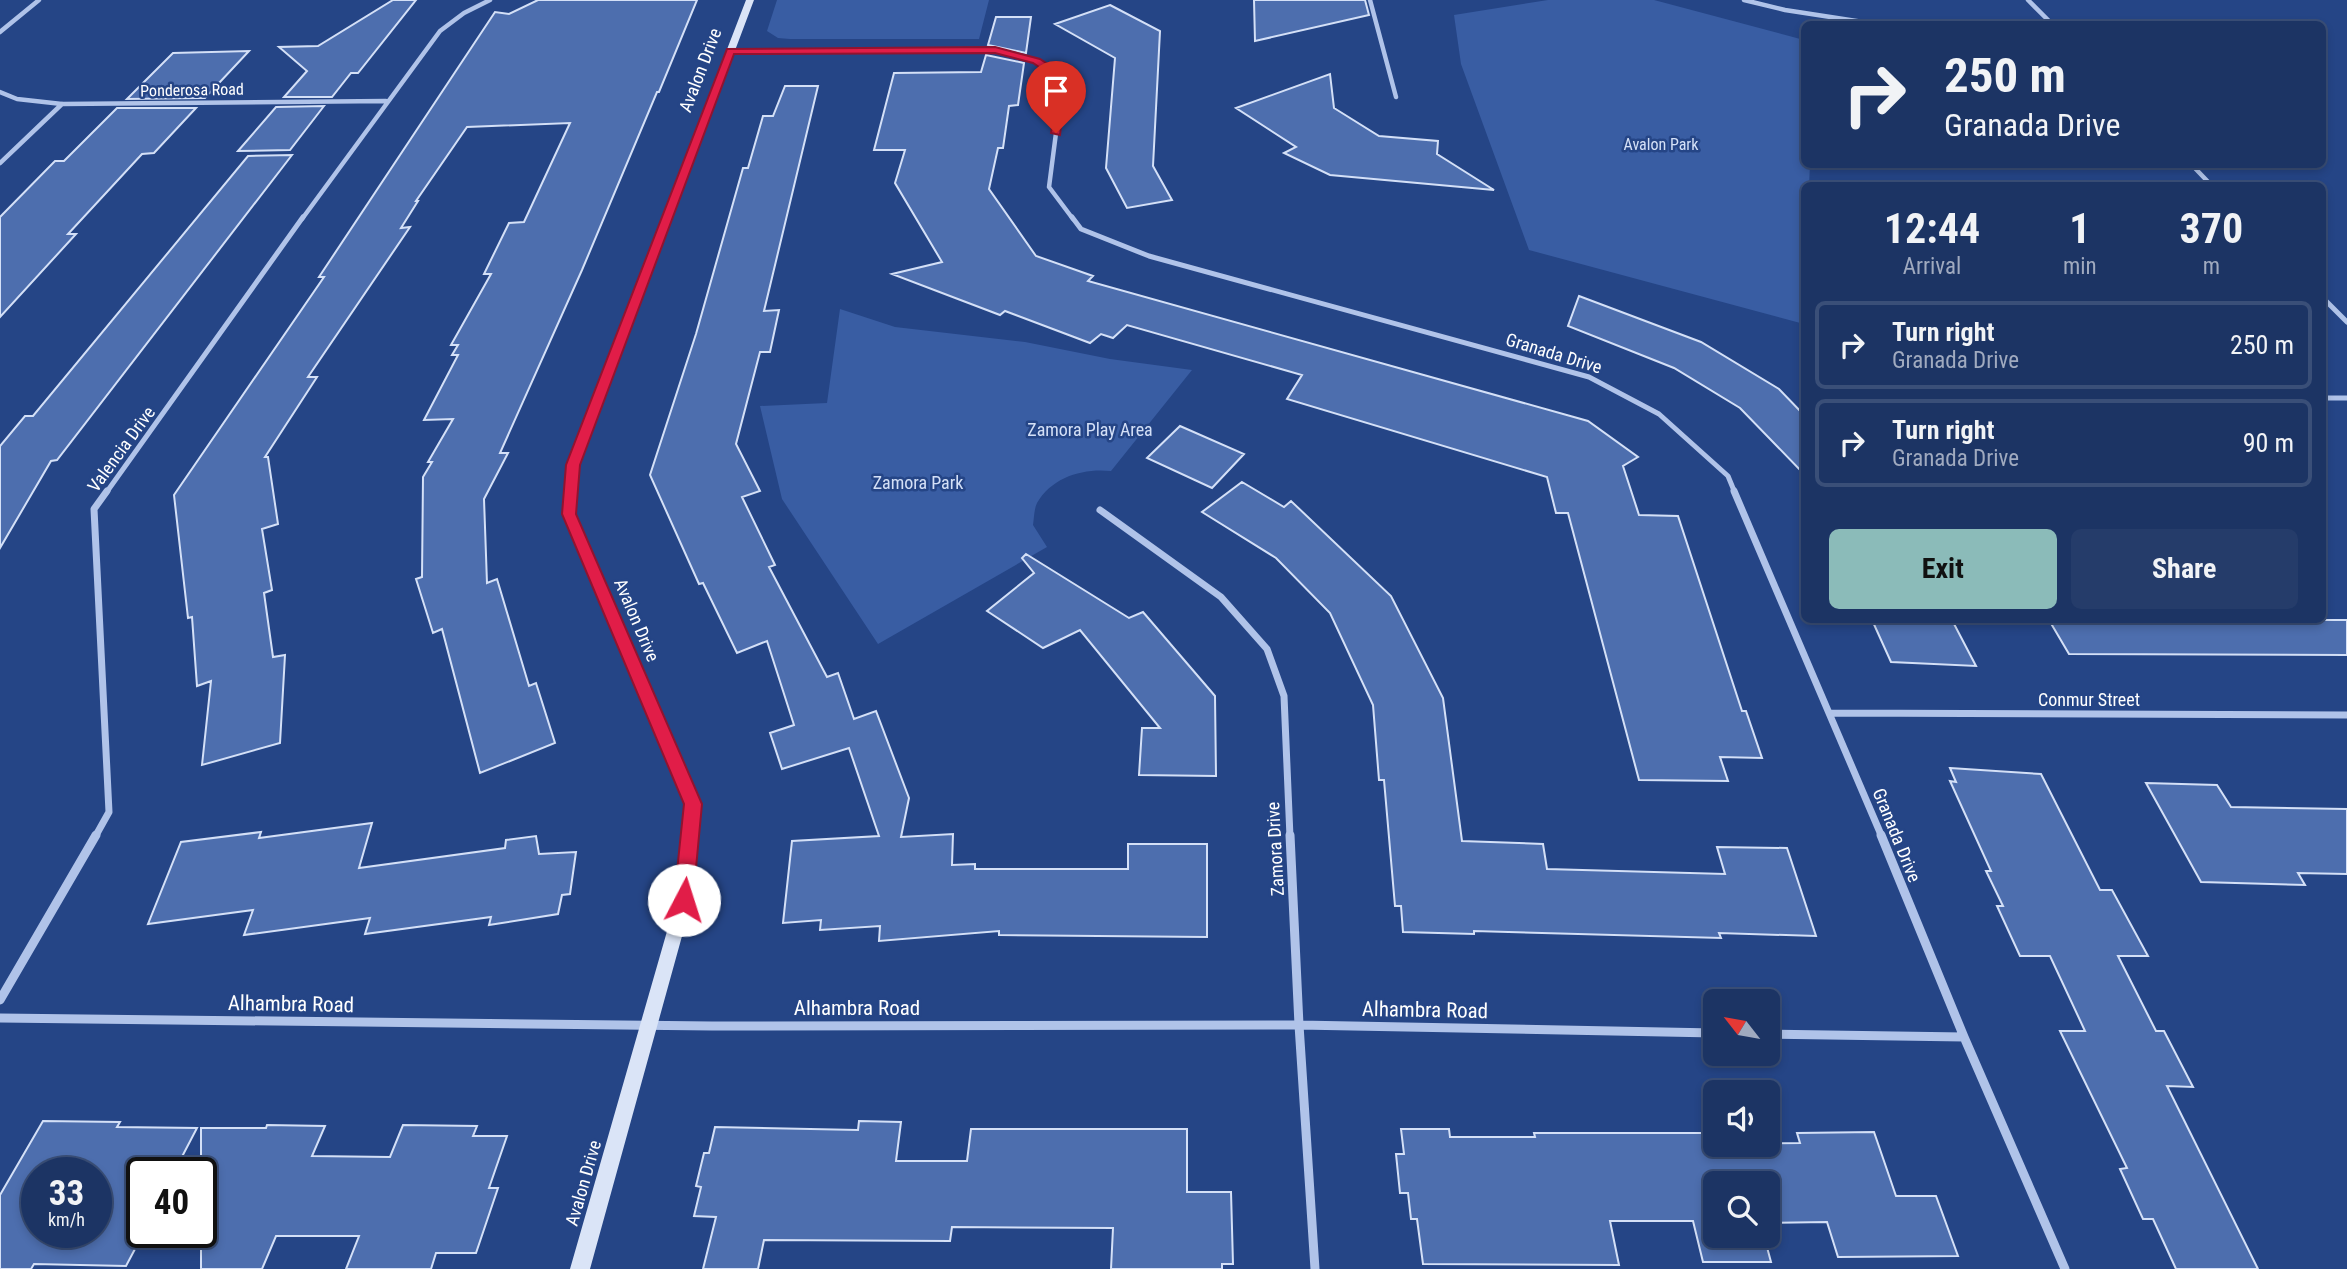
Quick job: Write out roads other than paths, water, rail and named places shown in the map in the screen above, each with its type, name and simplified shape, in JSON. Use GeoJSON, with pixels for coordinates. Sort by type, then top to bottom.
{"type":"FeatureCollection","features":[{"type":"Feature","properties":{"kind":"street"},"geometry":{"type":"LineString","coordinates":[[0,32],[39,0]]}},
{"type":"Feature","properties":{"kind":"street","name":"Valencia Drive"},"geometry":{"type":"LineString","coordinates":[[0,1000],[109,813],[94,509],[386,101],[440,31],[464,13],[491,0]]}},
{"type":"Feature","properties":{"kind":"street","name":"Avalon Drive"},"geometry":{"type":"LineString","coordinates":[[580,1269],[684,900],[693,804],[569,514],[573,465],[750,0]]}},
{"type":"Feature","properties":{"kind":"street"},"geometry":{"type":"LineString","coordinates":[[1370,0],[1396,97]]}},
{"type":"Feature","properties":{"kind":"street"},"geometry":{"type":"LineString","coordinates":[[1744,0],[1785,10],[1856,21]]}},
{"type":"Feature","properties":{"kind":"street"},"geometry":{"type":"LineString","coordinates":[[2028,0],[2049,21]]}},
{"type":"Feature","properties":{"kind":"street","name":"Granada Drive"},"geometry":{"type":"LineString","coordinates":[[730,51],[995,50],[1036,61],[1063,79],[1049,187],[1082,229],[1149,256],[1589,377],[1660,414],[1728,476],[1830,713],[1964,1037],[2065,1269]]}},
{"type":"Feature","properties":{"kind":"street","name":"Ponderosa Road"},"geometry":{"type":"LineString","coordinates":[[0,92],[18,99],[62,104],[386,101]]}},
{"type":"Feature","properties":{"kind":"street"},"geometry":{"type":"LineString","coordinates":[[0,163],[62,104]]}},
{"type":"Feature","properties":{"kind":"street"},"geometry":{"type":"LineString","coordinates":[[2195,168],[2208,182]]}},
{"type":"Feature","properties":{"kind":"street"},"geometry":{"type":"LineString","coordinates":[[2326,301],[2347,322]]}},
{"type":"Feature","properties":{"kind":"street"},"geometry":{"type":"LineString","coordinates":[[2326,398],[2347,398]]}},
{"type":"Feature","properties":{"kind":"street","name":"Zamora Drive"},"geometry":{"type":"LineString","coordinates":[[1100,510],[1221,597],[1267,649],[1284,696],[1299,1025],[1315,1269]]}},
{"type":"Feature","properties":{"kind":"street","name":"Conmur Street"},"geometry":{"type":"LineString","coordinates":[[1830,713],[2347,715]]}},
{"type":"Feature","properties":{"kind":"street","name":"Alhambra Road"},"geometry":{"type":"LineString","coordinates":[[0,1018],[650,1025],[1299,1025],[1703,1033]]}},
{"type":"Feature","properties":{"kind":"street"},"geometry":{"type":"LineString","coordinates":[[1780,1034],[1964,1037]]}},
{"type":"Feature","properties":{"kind":"park label","name":"Avalon Park"},"geometry":{"type":"Point","coordinates":[1661,144]}},
{"type":"Feature","properties":{"kind":"park label","name":"Zamora Play Area"},"geometry":{"type":"Point","coordinates":[1090,429]}},
{"type":"Feature","properties":{"kind":"park label","name":"Zamora Park"},"geometry":{"type":"Point","coordinates":[918,482]}}]}
